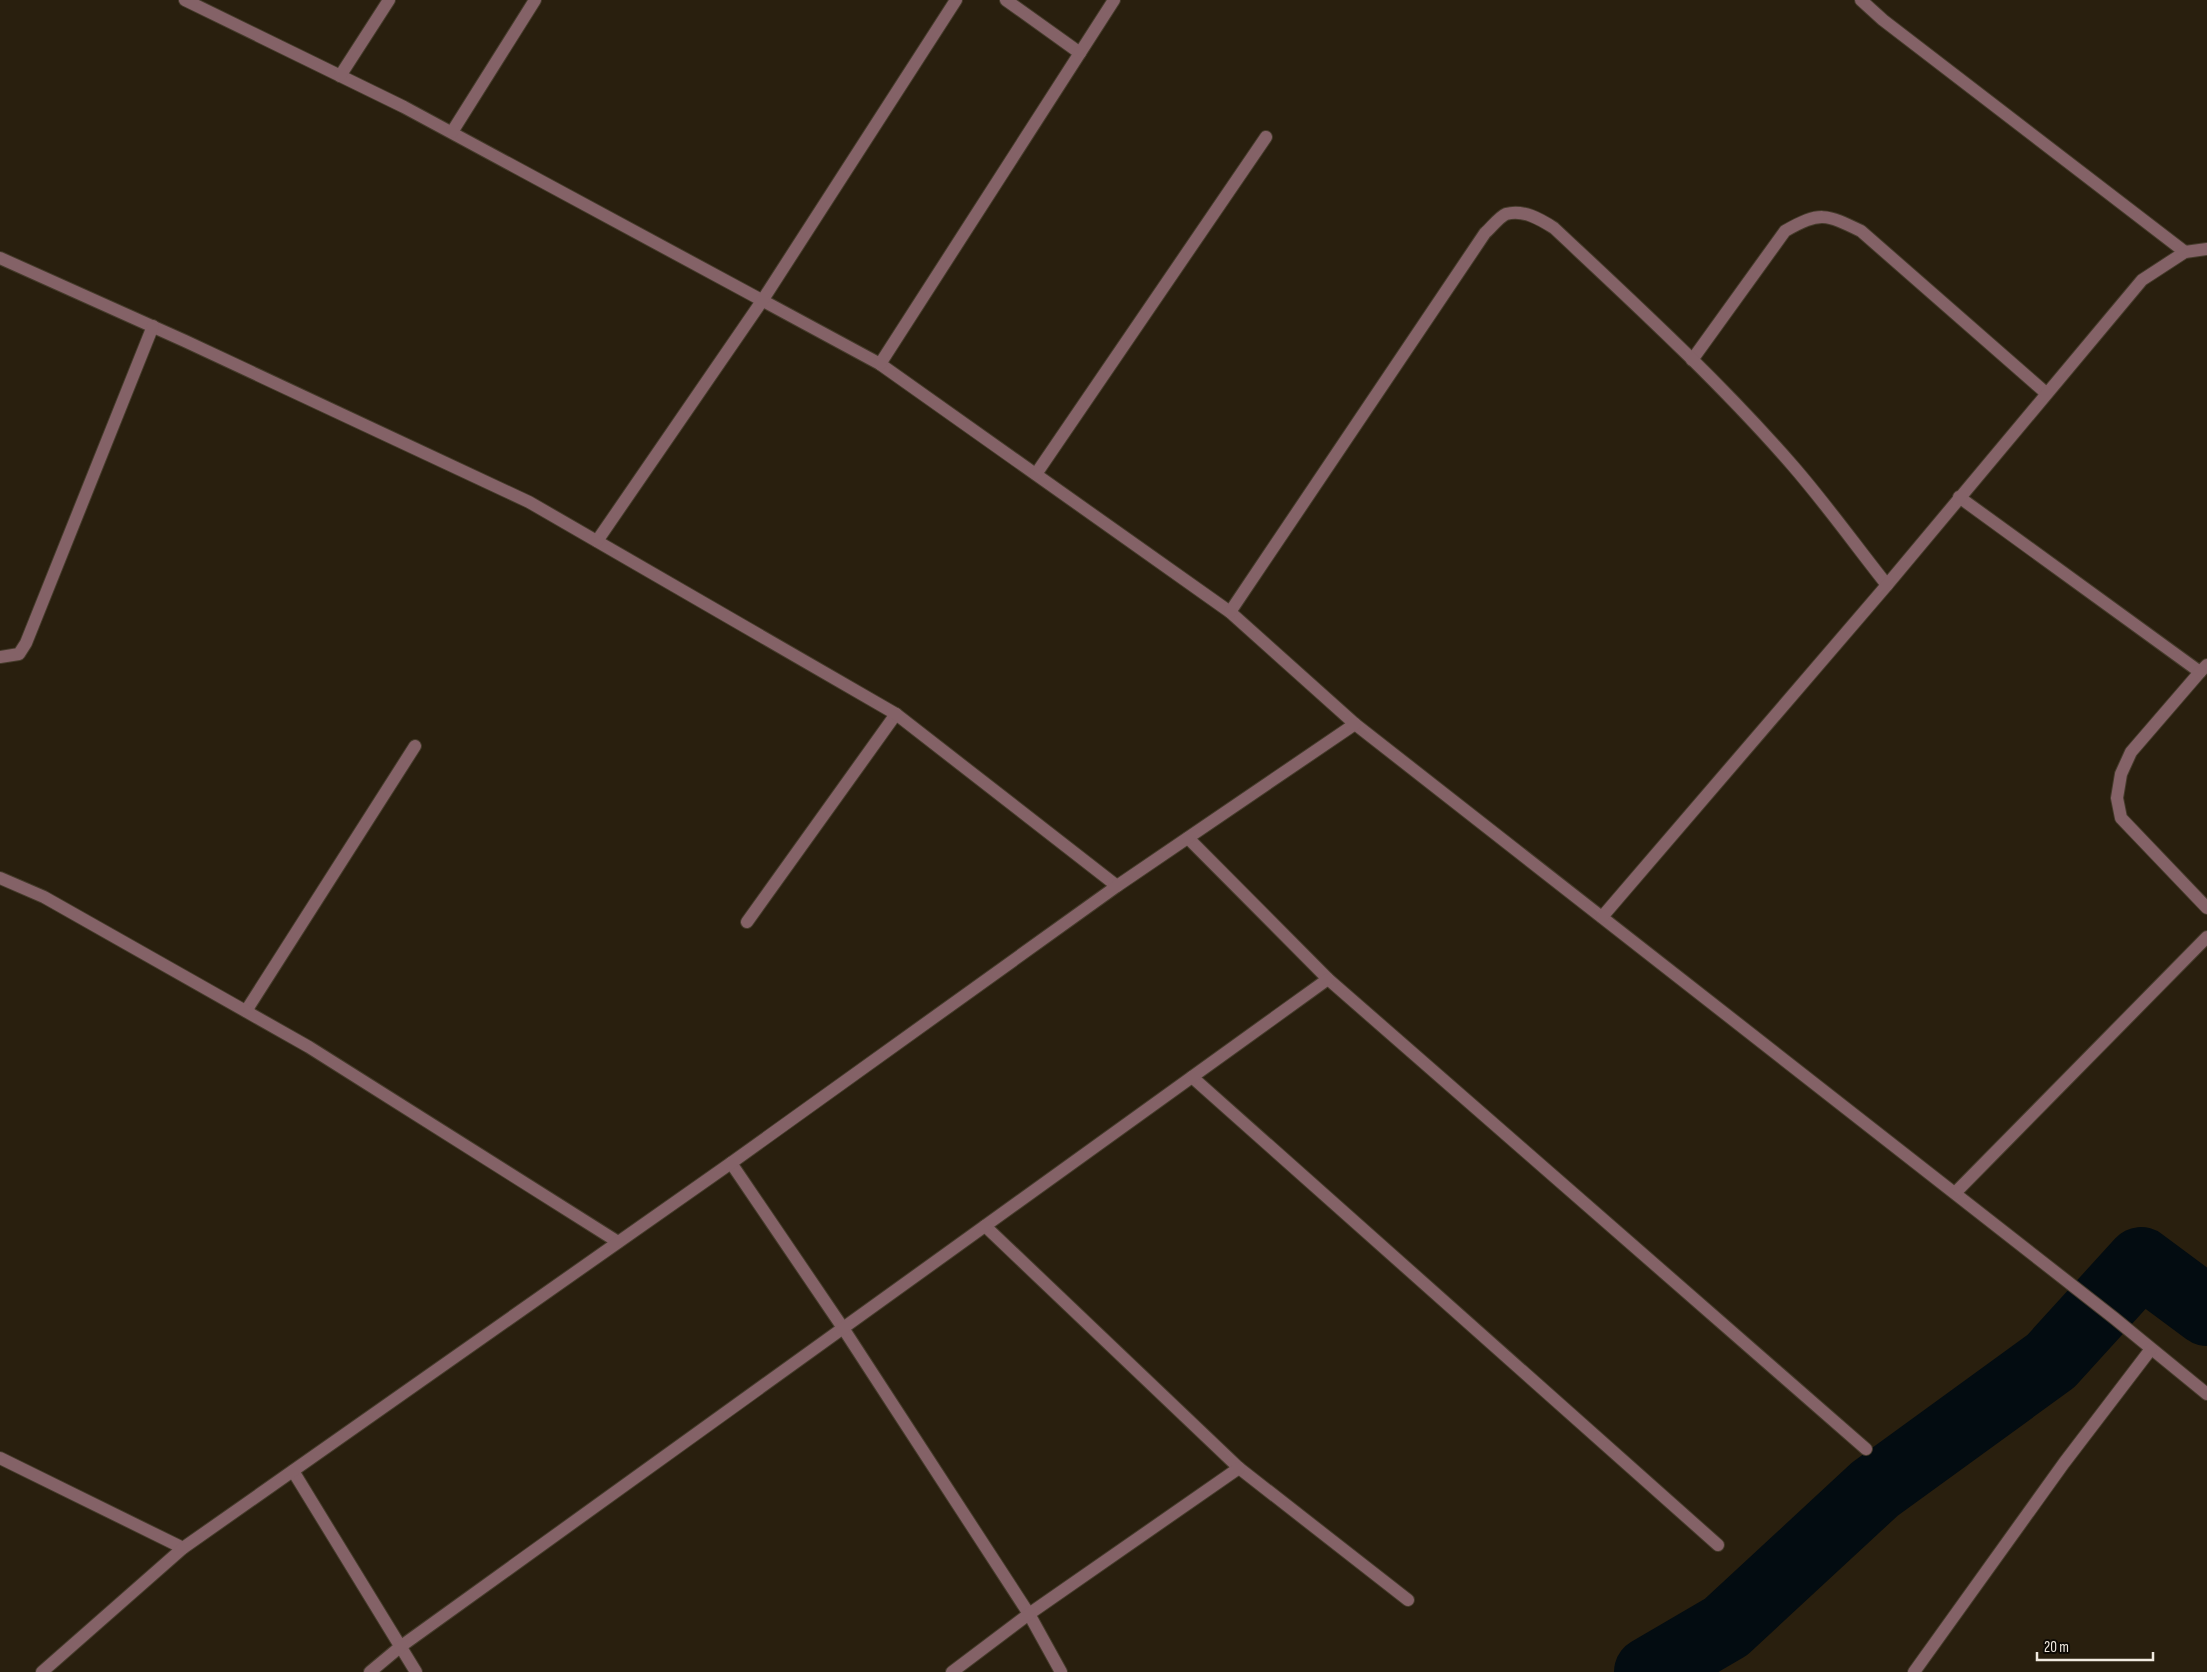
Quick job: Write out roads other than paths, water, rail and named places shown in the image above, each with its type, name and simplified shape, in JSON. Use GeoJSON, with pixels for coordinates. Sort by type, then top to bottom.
{"type":"FeatureCollection","features":[{"type":"Feature","properties":{"kind":"street"},"geometry":{"type":"LineString","coordinates":[[185,0],[452,132],[880,364],[1230,612],[1356,724],[2114,1318],[2207,1394]]}},
{"type":"Feature","properties":{"kind":"street"},"geometry":{"type":"LineString","coordinates":[[340,76],[389,0]]}},
{"type":"Feature","properties":{"kind":"street"},"geometry":{"type":"LineString","coordinates":[[452,132],[535,0]]}},
{"type":"Feature","properties":{"kind":"street"},"geometry":{"type":"LineString","coordinates":[[597,541],[762,301],[956,0]]}},
{"type":"Feature","properties":{"kind":"street"},"geometry":{"type":"LineString","coordinates":[[1006,0],[1080,53]]}},
{"type":"Feature","properties":{"kind":"street"},"geometry":{"type":"LineString","coordinates":[[880,364],[1114,0]]}},
{"type":"Feature","properties":{"kind":"street"},"geometry":{"type":"LineString","coordinates":[[1861,0],[1882,20],[2186,252]]}},
{"type":"Feature","properties":{"kind":"street"},"geometry":{"type":"LineString","coordinates":[[1036,474],[1266,137]]}},
{"type":"Feature","properties":{"kind":"street"},"geometry":{"type":"LineString","coordinates":[[1230,612],[1485,233],[1504,215],[1520,213],[1536,217],[1554,228],[1692,360],[1794,467],[1887,585]]}},
{"type":"Feature","properties":{"kind":"street"},"geometry":{"type":"LineString","coordinates":[[1692,360],[1785,230],[1807,218],[1831,216],[1861,231],[2046,393]]}},
{"type":"Feature","properties":{"kind":"street"},"geometry":{"type":"LineString","coordinates":[[1602,917],[1887,585],[2142,280],[2186,252],[2207,249]]}},
{"type":"Feature","properties":{"kind":"street"},"geometry":{"type":"LineString","coordinates":[[0,258],[153,326],[528,502],[896,714],[1117,886]]}},
{"type":"Feature","properties":{"kind":"street"},"geometry":{"type":"LineString","coordinates":[[0,657],[19,654],[26,643],[153,326]]}},
{"type":"Feature","properties":{"kind":"street"},"geometry":{"type":"LineString","coordinates":[[1959,497],[2203,668],[2131,752],[2121,774],[2116,798],[2121,818],[2207,908]]}},
{"type":"Feature","properties":{"kind":"street"},"geometry":{"type":"LineString","coordinates":[[747,922],[896,714]]}},
{"type":"Feature","properties":{"kind":"street"},"geometry":{"type":"LineString","coordinates":[[42,1672],[183,1548],[730,1163],[1117,886],[1356,724]]}},
{"type":"Feature","properties":{"kind":"street"},"geometry":{"type":"LineString","coordinates":[[246,1011],[415,746]]}},
{"type":"Feature","properties":{"kind":"street"},"geometry":{"type":"LineString","coordinates":[[1188,838],[1328,979],[1866,1449]]}},
{"type":"Feature","properties":{"kind":"street"},"geometry":{"type":"LineString","coordinates":[[0,878],[44,897],[309,1046],[618,1242]]}},
{"type":"Feature","properties":{"kind":"street"},"geometry":{"type":"LineString","coordinates":[[1955,1193],[2207,937]]}},
{"type":"Feature","properties":{"kind":"street"},"geometry":{"type":"LineString","coordinates":[[370,1672],[400,1647],[1328,979]]}},
{"type":"Feature","properties":{"kind":"street"},"geometry":{"type":"LineString","coordinates":[[1192,1077],[1718,1544]]}},
{"type":"Feature","properties":{"kind":"street"},"geometry":{"type":"LineString","coordinates":[[730,1163],[843,1328],[1028,1614],[1061,1672]]}},
{"type":"Feature","properties":{"kind":"street"},"geometry":{"type":"LineString","coordinates":[[985,1226],[1239,1468],[1408,1600]]}},
{"type":"Feature","properties":{"kind":"street"},"geometry":{"type":"LineString","coordinates":[[1914,1672],[2064,1463],[2151,1350]]}},
{"type":"Feature","properties":{"kind":"street"},"geometry":{"type":"LineString","coordinates":[[0,1458],[183,1548]]}},
{"type":"Feature","properties":{"kind":"street"},"geometry":{"type":"LineString","coordinates":[[952,1672],[1028,1614],[1239,1468]]}},
{"type":"Feature","properties":{"kind":"street"},"geometry":{"type":"LineString","coordinates":[[293,1471],[416,1672]]}},
{"type":"Feature","properties":{"kind":"waterway"},"geometry":{"type":"LineString","coordinates":[[1649,1672],[1726,1627],[1875,1489],[2051,1361],[2141,1262],[2207,1311]]}}]}
